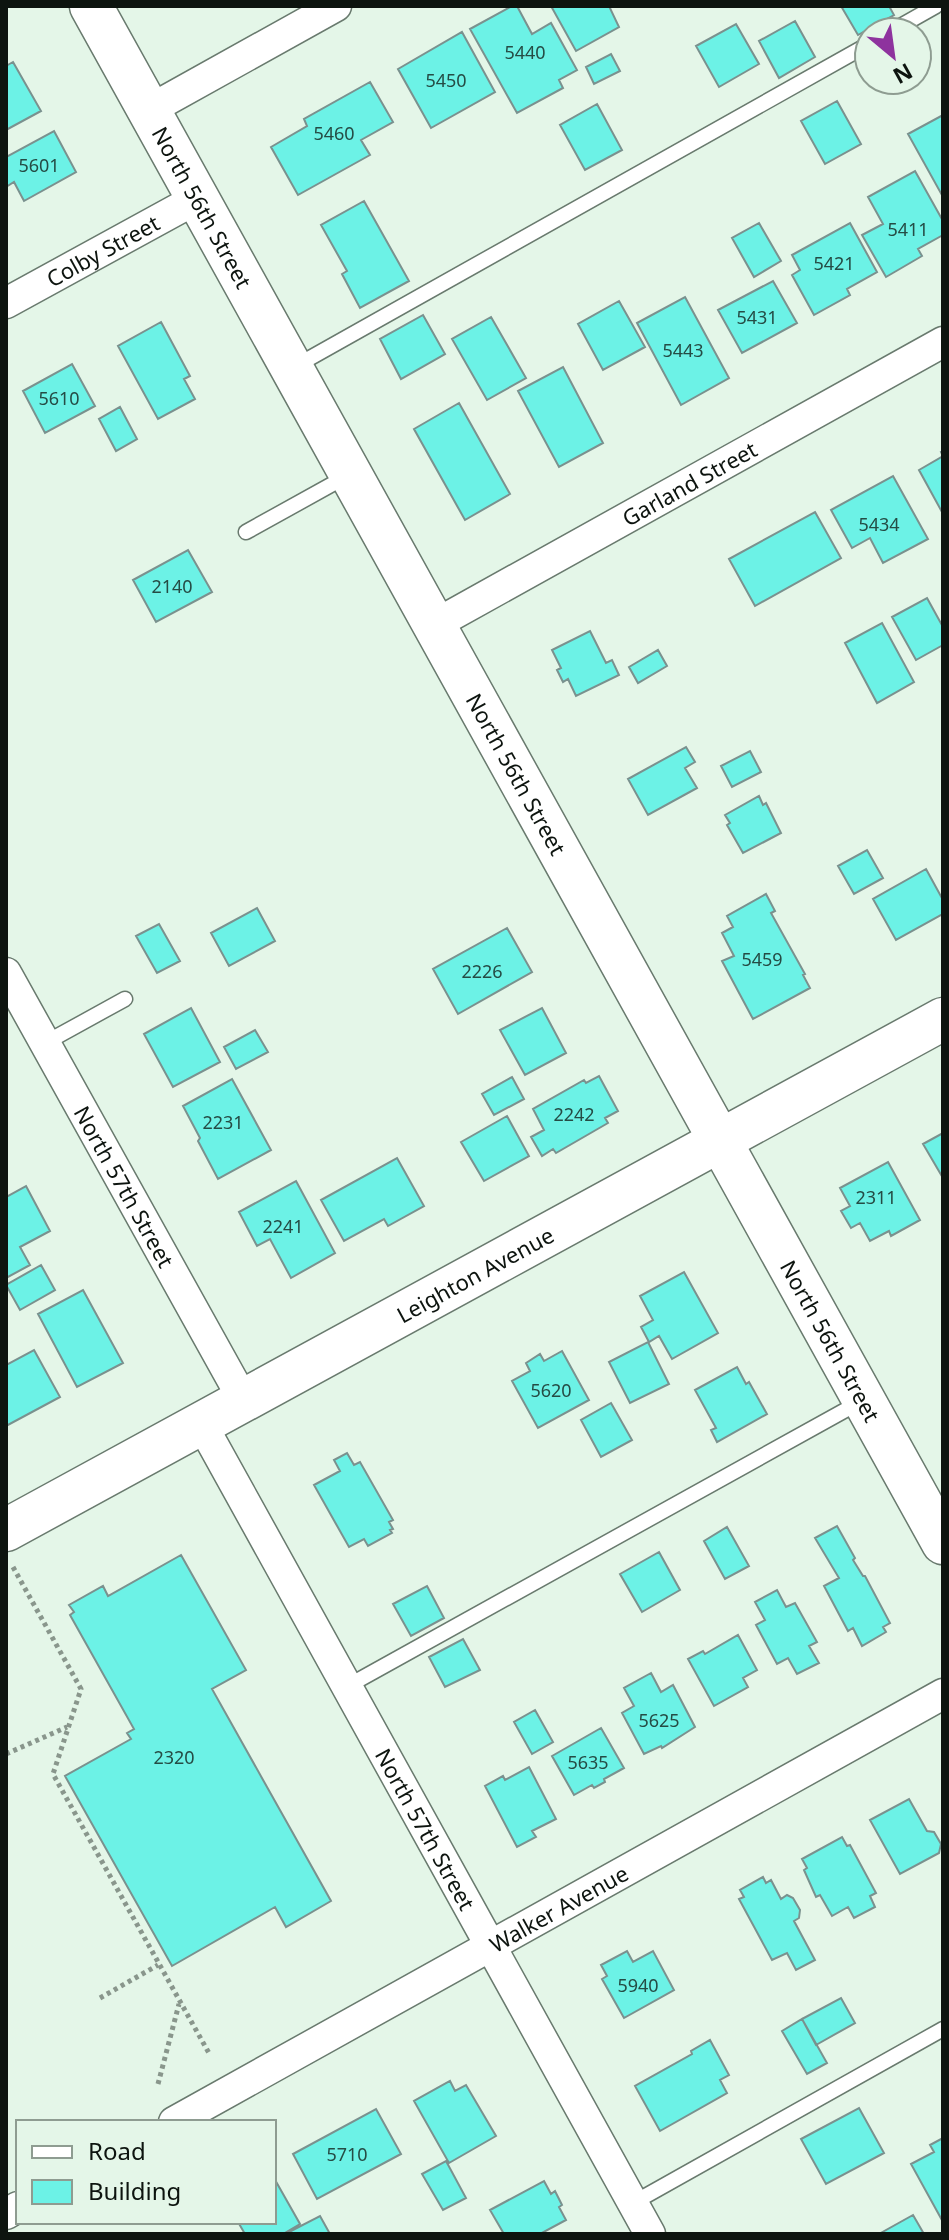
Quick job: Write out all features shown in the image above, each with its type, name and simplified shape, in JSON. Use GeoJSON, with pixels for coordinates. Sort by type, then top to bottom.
{"type":"FeatureCollection","features":[{"type":"Feature","properties":{"kind":"main road","name":"North 56th Street"},"geometry":{"type":"LineString","coordinates":[[91,6],[943,1543]]}},
{"type":"Feature","properties":{"kind":"main road","name":"Leighton Avenue"},"geometry":{"type":"LineString","coordinates":[[6,1530],[943,1019]]}},
{"type":"Feature","properties":{"kind":"street"},"geometry":{"type":"LineString","coordinates":[[149,110],[336,6]]}},
{"type":"Feature","properties":{"kind":"street","name":"Colby Street"},"geometry":{"type":"LineString","coordinates":[[6,303],[198,198]]}},
{"type":"Feature","properties":{"kind":"street","name":"Garland Street"},"geometry":{"type":"LineString","coordinates":[[434,625],[943,342]]}},
{"type":"Feature","properties":{"kind":"street","name":"North 57th Street"},"geometry":{"type":"LineString","coordinates":[[6,973],[244,1401]]}},
{"type":"Feature","properties":{"kind":"street","name":"North 57th Street"},"geometry":{"type":"LineString","coordinates":[[201,1423],[650,2234]]}},
{"type":"Feature","properties":{"kind":"street","name":"Walker Avenue"},"geometry":{"type":"LineString","coordinates":[[178,2120],[943,1694]]}},
{"type":"Feature","properties":{"kind":"lane"},"geometry":{"type":"LineString","coordinates":[[918,16],[936,6]]}},
{"type":"Feature","properties":{"kind":"lane"},"geometry":{"type":"LineString","coordinates":[[291,368],[853,53]]}},
{"type":"Feature","properties":{"kind":"lane"},"geometry":{"type":"LineString","coordinates":[[246,532],[351,474]]}},
{"type":"Feature","properties":{"kind":"lane"},"geometry":{"type":"LineString","coordinates":[[45,1043],[125,999]]}},
{"type":"Feature","properties":{"kind":"lane"},"geometry":{"type":"LineString","coordinates":[[346,1687],[864,1400]]}},
{"type":"Feature","properties":{"kind":"lane"},"geometry":{"type":"LineString","coordinates":[[633,2203],[943,2029]]}},
{"type":"Feature","properties":{"kind":"path"},"geometry":{"type":"LineString","coordinates":[[6,1556],[81,1689],[53,1774],[210,2055]]}},
{"type":"Feature","properties":{"kind":"path"},"geometry":{"type":"LineString","coordinates":[[6,1754],[68,1727]]}},
{"type":"Feature","properties":{"kind":"path"},"geometry":{"type":"LineString","coordinates":[[100,1998],[158,1965]]}},
{"type":"Feature","properties":{"kind":"path"},"geometry":{"type":"LineString","coordinates":[[158,2084],[180,2003]]}},
{"type":"Feature","properties":{"kind":"building"},"geometry":{"type":"Polygon","coordinates":[[[517,6],[532,34],[551,23],[577,70],[559,80],[563,88],[517,113],[470,29],[517,6]]]}},
{"type":"Feature","properties":{"kind":"building"},"geometry":{"type":"Polygon","coordinates":[[[551,6],[609,6],[619,27],[576,51],[551,6]]]}},
{"type":"Feature","properties":{"kind":"building"},"geometry":{"type":"Polygon","coordinates":[[[841,6],[889,6],[894,15],[853,16],[853,26],[841,6]]]}},
{"type":"Feature","properties":{"kind":"building"},"geometry":{"type":"Polygon","coordinates":[[[795,21],[815,57],[779,78],[759,41],[795,21]]]}},
{"type":"Feature","properties":{"kind":"building"},"geometry":{"type":"Polygon","coordinates":[[[736,24],[759,64],[719,87],[696,46],[736,24]]]}},
{"type":"Feature","properties":{"kind":"building"},"geometry":{"type":"Polygon","coordinates":[[[462,32],[495,92],[431,128],[398,69],[462,32]]]}},
{"type":"Feature","properties":{"kind":"building"},"geometry":{"type":"Polygon","coordinates":[[[611,54],[620,71],[594,84],[586,67],[611,54]]]}},
{"type":"Feature","properties":{"kind":"building"},"geometry":{"type":"Polygon","coordinates":[[[13,62],[41,111],[6,130],[6,66],[13,62]]]}},
{"type":"Feature","properties":{"kind":"building"},"geometry":{"type":"Polygon","coordinates":[[[370,82],[393,122],[361,140],[370,155],[298,195],[271,147],[307,126],[304,119],[370,82]]]}},
{"type":"Feature","properties":{"kind":"building"},"geometry":{"type":"Polygon","coordinates":[[[837,101],[861,144],[825,164],[801,121],[837,101]]]}},
{"type":"Feature","properties":{"kind":"building"},"geometry":{"type":"Polygon","coordinates":[[[597,104],[622,150],[585,170],[560,125],[597,104]]]}},
{"type":"Feature","properties":{"kind":"building"},"geometry":{"type":"Polygon","coordinates":[[[943,115],[943,197],[908,134],[943,115]]]}},
{"type":"Feature","properties":{"kind":"building"},"geometry":{"type":"Polygon","coordinates":[[[54,131],[76,172],[24,201],[14,182],[6,187],[6,157],[54,131]]]}},
{"type":"Feature","properties":{"kind":"building"},"geometry":{"type":"Polygon","coordinates":[[[915,171],[943,221],[943,235],[918,249],[922,256],[886,277],[862,235],[883,224],[868,197],[915,171]]]}},
{"type":"Feature","properties":{"kind":"building"},"geometry":{"type":"Polygon","coordinates":[[[364,201],[409,281],[360,308],[342,274],[347,271],[321,225],[364,201]]]}},
{"type":"Feature","properties":{"kind":"building"},"geometry":{"type":"Polygon","coordinates":[[[759,223],[781,261],[754,277],[732,238],[759,223]]]}},
{"type":"Feature","properties":{"kind":"building"},"geometry":{"type":"Polygon","coordinates":[[[850,223],[877,272],[847,289],[850,295],[814,315],[792,275],[800,270],[792,255],[850,223]]]}},
{"type":"Feature","properties":{"kind":"building"},"geometry":{"type":"Polygon","coordinates":[[[773,281],[797,323],[742,353],[718,310],[773,281]]]}},
{"type":"Feature","properties":{"kind":"building"},"geometry":{"type":"Polygon","coordinates":[[[685,297],[729,378],[681,405],[637,323],[685,297]]]}},
{"type":"Feature","properties":{"kind":"building"},"geometry":{"type":"Polygon","coordinates":[[[619,301],[645,347],[603,370],[578,324],[619,301]]]}},
{"type":"Feature","properties":{"kind":"building"},"geometry":{"type":"Polygon","coordinates":[[[423,315],[445,354],[401,379],[380,339],[423,315]]]}},
{"type":"Feature","properties":{"kind":"building"},"geometry":{"type":"Polygon","coordinates":[[[491,317],[526,378],[487,400],[452,339],[491,317]]]}},
{"type":"Feature","properties":{"kind":"building"},"geometry":{"type":"Polygon","coordinates":[[[161,322],[190,376],[184,379],[195,399],[158,419],[118,346],[161,322]]]}},
{"type":"Feature","properties":{"kind":"building"},"geometry":{"type":"Polygon","coordinates":[[[72,364],[95,406],[45,433],[23,391],[72,364]]]}},
{"type":"Feature","properties":{"kind":"building"},"geometry":{"type":"Polygon","coordinates":[[[563,367],[603,443],[559,467],[518,391],[563,367]]]}},
{"type":"Feature","properties":{"kind":"building"},"geometry":{"type":"Polygon","coordinates":[[[459,403],[510,494],[465,520],[414,429],[459,403]]]}},
{"type":"Feature","properties":{"kind":"building"},"geometry":{"type":"Polygon","coordinates":[[[120,407],[137,439],[116,451],[99,419],[120,407]]]}},
{"type":"Feature","properties":{"kind":"building"},"geometry":{"type":"Polygon","coordinates":[[[943,456],[943,511],[942,512],[919,470],[943,456]]]}},
{"type":"Feature","properties":{"kind":"building"},"geometry":{"type":"Polygon","coordinates":[[[893,476],[928,539],[883,563],[870,538],[852,548],[831,510],[893,476]]]}},
{"type":"Feature","properties":{"kind":"building"},"geometry":{"type":"Polygon","coordinates":[[[815,512],[841,558],[755,606],[729,559],[815,512]]]}},
{"type":"Feature","properties":{"kind":"building"},"geometry":{"type":"Polygon","coordinates":[[[188,550],[212,592],[156,622],[133,580],[188,550]]]}},
{"type":"Feature","properties":{"kind":"building"},"geometry":{"type":"Polygon","coordinates":[[[927,598],[943,627],[943,645],[916,660],[892,617],[927,598]]]}},
{"type":"Feature","properties":{"kind":"building"},"geometry":{"type":"Polygon","coordinates":[[[882,623],[914,682],[877,703],[845,643],[882,623]]]}},
{"type":"Feature","properties":{"kind":"building"},"geometry":{"type":"Polygon","coordinates":[[[590,631],[606,663],[612,660],[619,675],[576,696],[568,679],[563,682],[557,670],[561,668],[552,650],[590,631]]]}},
{"type":"Feature","properties":{"kind":"building"},"geometry":{"type":"Polygon","coordinates":[[[658,650],[667,666],[638,683],[629,667],[658,650]]]}},
{"type":"Feature","properties":{"kind":"building"},"geometry":{"type":"Polygon","coordinates":[[[686,747],[695,762],[685,768],[697,788],[648,815],[628,779],[686,747]]]}},
{"type":"Feature","properties":{"kind":"building"},"geometry":{"type":"Polygon","coordinates":[[[750,751],[761,772],[732,787],[721,766],[750,751]]]}},
{"type":"Feature","properties":{"kind":"building"},"geometry":{"type":"Polygon","coordinates":[[[759,796],[763,805],[766,803],[781,833],[743,853],[727,825],[730,823],[725,815],[759,796]]]}},
{"type":"Feature","properties":{"kind":"building"},"geometry":{"type":"Polygon","coordinates":[[[867,850],[883,878],[854,894],[838,866],[867,850]]]}},
{"type":"Feature","properties":{"kind":"building"},"geometry":{"type":"Polygon","coordinates":[[[926,869],[943,900],[943,914],[896,940],[873,899],[926,869]]]}},
{"type":"Feature","properties":{"kind":"building"},"geometry":{"type":"Polygon","coordinates":[[[766,894],[775,911],[771,913],[810,988],[753,1019],[722,961],[734,956],[722,933],[733,927],[727,916],[766,894]]]}},
{"type":"Feature","properties":{"kind":"building"},"geometry":{"type":"Polygon","coordinates":[[[257,908],[275,941],[229,966],[211,933],[257,908]]]}},
{"type":"Feature","properties":{"kind":"building"},"geometry":{"type":"Polygon","coordinates":[[[159,924],[180,961],[157,973],[136,936],[159,924]]]}},
{"type":"Feature","properties":{"kind":"building"},"geometry":{"type":"Polygon","coordinates":[[[507,928],[532,972],[458,1014],[433,969],[507,928]]]}},
{"type":"Feature","properties":{"kind":"building"},"geometry":{"type":"Polygon","coordinates":[[[191,1008],[220,1062],[173,1087],[144,1034],[191,1008]]]}},
{"type":"Feature","properties":{"kind":"building"},"geometry":{"type":"Polygon","coordinates":[[[542,1008],[566,1053],[525,1075],[500,1030],[542,1008]]]}},
{"type":"Feature","properties":{"kind":"building"},"geometry":{"type":"Polygon","coordinates":[[[255,1030],[268,1052],[236,1069],[224,1047],[255,1030]]]}},
{"type":"Feature","properties":{"kind":"building"},"geometry":{"type":"Polygon","coordinates":[[[599,1076],[618,1111],[605,1118],[608,1123],[556,1153],[553,1149],[542,1156],[531,1137],[544,1130],[533,1109],[584,1080],[586,1083],[599,1076]]]}},
{"type":"Feature","properties":{"kind":"building"},"geometry":{"type":"Polygon","coordinates":[[[512,1077],[524,1099],[494,1115],[482,1094],[512,1077]]]}},
{"type":"Feature","properties":{"kind":"building"},"geometry":{"type":"Polygon","coordinates":[[[232,1079],[271,1150],[218,1179],[183,1106],[232,1079]]]}},
{"type":"Feature","properties":{"kind":"building"},"geometry":{"type":"Polygon","coordinates":[[[507,1116],[529,1156],[484,1181],[461,1142],[507,1116]]]}},
{"type":"Feature","properties":{"kind":"building"},"geometry":{"type":"Polygon","coordinates":[[[943,1133],[943,1178],[923,1144],[943,1133]]]}},
{"type":"Feature","properties":{"kind":"building"},"geometry":{"type":"Polygon","coordinates":[[[397,1158],[424,1206],[388,1226],[384,1219],[344,1241],[321,1200],[397,1158]]]}},
{"type":"Feature","properties":{"kind":"building"},"geometry":{"type":"Polygon","coordinates":[[[888,1162],[920,1220],[891,1236],[889,1231],[870,1241],[860,1223],[851,1228],[841,1211],[850,1206],[840,1188],[888,1162]]]}},
{"type":"Feature","properties":{"kind":"building"},"geometry":{"type":"Polygon","coordinates":[[[296,1181],[335,1253],[291,1278],[270,1239],[257,1246],[239,1212],[296,1181]]]}},
{"type":"Feature","properties":{"kind":"building"},"geometry":{"type":"Polygon","coordinates":[[[26,1186],[50,1231],[20,1247],[30,1265],[6,1278],[6,1197],[26,1186]]]}},
{"type":"Feature","properties":{"kind":"building"},"geometry":{"type":"Polygon","coordinates":[[[41,1265],[55,1290],[20,1310],[6,1285],[41,1265]]]}},
{"type":"Feature","properties":{"kind":"building"},"geometry":{"type":"Polygon","coordinates":[[[684,1272],[718,1333],[672,1359],[659,1336],[649,1342],[641,1327],[653,1320],[640,1296],[684,1272]]]}},
{"type":"Feature","properties":{"kind":"building"},"geometry":{"type":"Polygon","coordinates":[[[83,1290],[123,1363],[77,1387],[38,1314],[83,1290]]]}},
{"type":"Feature","properties":{"kind":"building"},"geometry":{"type":"Polygon","coordinates":[[[648,1342],[669,1384],[630,1403],[609,1362],[648,1342]]]}},
{"type":"Feature","properties":{"kind":"building"},"geometry":{"type":"Polygon","coordinates":[[[34,1350],[60,1397],[6,1426],[6,1365],[34,1350]]]}},
{"type":"Feature","properties":{"kind":"building"},"geometry":{"type":"Polygon","coordinates":[[[562,1351],[589,1400],[538,1428],[512,1381],[530,1371],[526,1363],[540,1354],[544,1361],[562,1351]]]}},
{"type":"Feature","properties":{"kind":"building"},"geometry":{"type":"Polygon","coordinates":[[[737,1367],[767,1414],[717,1442],[711,1430],[716,1428],[695,1390],[737,1367]]]}},
{"type":"Feature","properties":{"kind":"building"},"geometry":{"type":"Polygon","coordinates":[[[611,1403],[632,1440],[601,1457],[581,1420],[611,1403]]]}},
{"type":"Feature","properties":{"kind":"building"},"geometry":{"type":"Polygon","coordinates":[[[347,1453],[354,1465],[360,1462],[393,1520],[389,1522],[392,1533],[368,1546],[364,1539],[349,1547],[314,1485],[340,1471],[334,1460],[347,1453]]]}},
{"type":"Feature","properties":{"kind":"building"},"geometry":{"type":"Polygon","coordinates":[[[837,1526],[890,1623],[883,1627],[886,1632],[862,1646],[853,1628],[848,1631],[824,1586],[839,1578],[815,1538],[837,1526]]]}},
{"type":"Feature","properties":{"kind":"building"},"geometry":{"type":"Polygon","coordinates":[[[727,1527],[749,1566],[725,1579],[704,1541],[727,1527]]]}},
{"type":"Feature","properties":{"kind":"building"},"geometry":{"type":"Polygon","coordinates":[[[659,1552],[680,1590],[642,1612],[620,1574],[659,1552]]]}},
{"type":"Feature","properties":{"kind":"building"},"geometry":{"type":"Polygon","coordinates":[[[181,1555],[246,1670],[212,1689],[331,1901],[286,1927],[275,1907],[172,1966],[65,1776],[131,1739],[127,1733],[134,1729],[70,1615],[74,1612],[69,1605],[103,1586],[108,1596],[181,1555]]]}},
{"type":"Feature","properties":{"kind":"building"},"geometry":{"type":"Polygon","coordinates":[[[427,1586],[444,1618],[411,1636],[393,1604],[427,1586]]]}},
{"type":"Feature","properties":{"kind":"building"},"geometry":{"type":"Polygon","coordinates":[[[777,1590],[786,1607],[795,1603],[817,1642],[809,1646],[819,1663],[797,1674],[788,1658],[777,1664],[756,1625],[765,1620],[755,1602],[777,1590]]]}},
{"type":"Feature","properties":{"kind":"building"},"geometry":{"type":"Polygon","coordinates":[[[738,1635],[757,1670],[743,1678],[748,1687],[714,1706],[688,1659],[703,1651],[705,1654],[738,1635]]]}},
{"type":"Feature","properties":{"kind":"building"},"geometry":{"type":"Polygon","coordinates":[[[463,1639],[480,1670],[445,1687],[429,1657],[463,1639]]]}},
{"type":"Feature","properties":{"kind":"building"},"geometry":{"type":"Polygon","coordinates":[[[651,1673],[661,1692],[673,1685],[695,1727],[662,1748],[644,1754],[622,1713],[634,1706],[624,1688],[651,1673]]]}},
{"type":"Feature","properties":{"kind":"building"},"geometry":{"type":"Polygon","coordinates":[[[535,1710],[553,1742],[532,1754],[514,1722],[535,1710]]]}},
{"type":"Feature","properties":{"kind":"building"},"geometry":{"type":"Polygon","coordinates":[[[601,1728],[624,1768],[594,1788],[592,1785],[574,1795],[552,1756],[601,1728]]]}},
{"type":"Feature","properties":{"kind":"building"},"geometry":{"type":"Polygon","coordinates":[[[529,1767],[556,1819],[532,1831],[536,1837],[517,1847],[485,1786],[503,1776],[505,1780],[529,1767]]]}},
{"type":"Feature","properties":{"kind":"building"},"geometry":{"type":"Polygon","coordinates":[[[909,1799],[927,1831],[934,1832],[941,1844],[939,1853],[900,1874],[870,1820],[909,1799]]]}},
{"type":"Feature","properties":{"kind":"building"},"geometry":{"type":"Polygon","coordinates":[[[842,1837],[847,1846],[850,1845],[876,1893],[870,1896],[875,1907],[854,1918],[848,1907],[832,1916],[820,1895],[816,1897],[802,1859],[842,1837]]]}},
{"type":"Feature","properties":{"kind":"building"},"geometry":{"type":"Polygon","coordinates":[[[763,1877],[766,1883],[771,1880],[781,1899],[787,1895],[793,1898],[800,1910],[799,1918],[794,1921],[815,1960],[796,1970],[787,1953],[772,1960],[739,1899],[744,1897],[740,1890],[763,1877]]]}},
{"type":"Feature","properties":{"kind":"building"},"geometry":{"type":"Polygon","coordinates":[[[627,1951],[633,1962],[653,1951],[674,1990],[624,2018],[602,1979],[607,1976],[601,1965],[627,1951]]]}},
{"type":"Feature","properties":{"kind":"building"},"geometry":{"type":"Polygon","coordinates":[[[841,1998],[855,2023],[816,2045],[802,2019],[841,1998]]]}},
{"type":"Feature","properties":{"kind":"building"},"geometry":{"type":"Polygon","coordinates":[[[802,2019],[827,2063],[807,2074],[782,2031],[802,2019]]]}},
{"type":"Feature","properties":{"kind":"building"},"geometry":{"type":"Polygon","coordinates":[[[710,2040],[729,2075],[720,2080],[727,2093],[660,2131],[635,2086],[692,2054],[691,2051],[710,2040]]]}},
{"type":"Feature","properties":{"kind":"building"},"geometry":{"type":"Polygon","coordinates":[[[450,2081],[455,2091],[466,2085],[496,2136],[449,2163],[414,2101],[450,2081]]]}},
{"type":"Feature","properties":{"kind":"building"},"geometry":{"type":"Polygon","coordinates":[[[859,2108],[884,2153],[826,2184],[801,2139],[859,2108]]]}},
{"type":"Feature","properties":{"kind":"building"},"geometry":{"type":"Polygon","coordinates":[[[376,2109],[401,2154],[317,2199],[293,2154],[376,2109]]]}},
{"type":"Feature","properties":{"kind":"building"},"geometry":{"type":"Polygon","coordinates":[[[943,2138],[943,2222],[911,2164],[934,2152],[930,2145],[943,2138]]]}},
{"type":"Feature","properties":{"kind":"building"},"geometry":{"type":"Polygon","coordinates":[[[446,2161],[466,2198],[443,2210],[422,2174],[446,2161]]]}},
{"type":"Feature","properties":{"kind":"building"},"geometry":{"type":"Polygon","coordinates":[[[544,2181],[551,2194],[555,2191],[566,2220],[540,2234],[504,2234],[490,2210],[544,2181]]]}},
{"type":"Feature","properties":{"kind":"building"},"geometry":{"type":"Polygon","coordinates":[[[276,2182],[300,2224],[283,2234],[245,2234],[239,2224],[276,2224],[276,2182]]]}},
{"type":"Feature","properties":{"kind":"building"},"geometry":{"type":"Polygon","coordinates":[[[913,2215],[924,2234],[879,2234],[913,2215]]]}},
{"type":"Feature","properties":{"kind":"building"},"geometry":{"type":"Polygon","coordinates":[[[320,2216],[330,2234],[290,2234],[289,2232],[320,2216]]]}}]}
